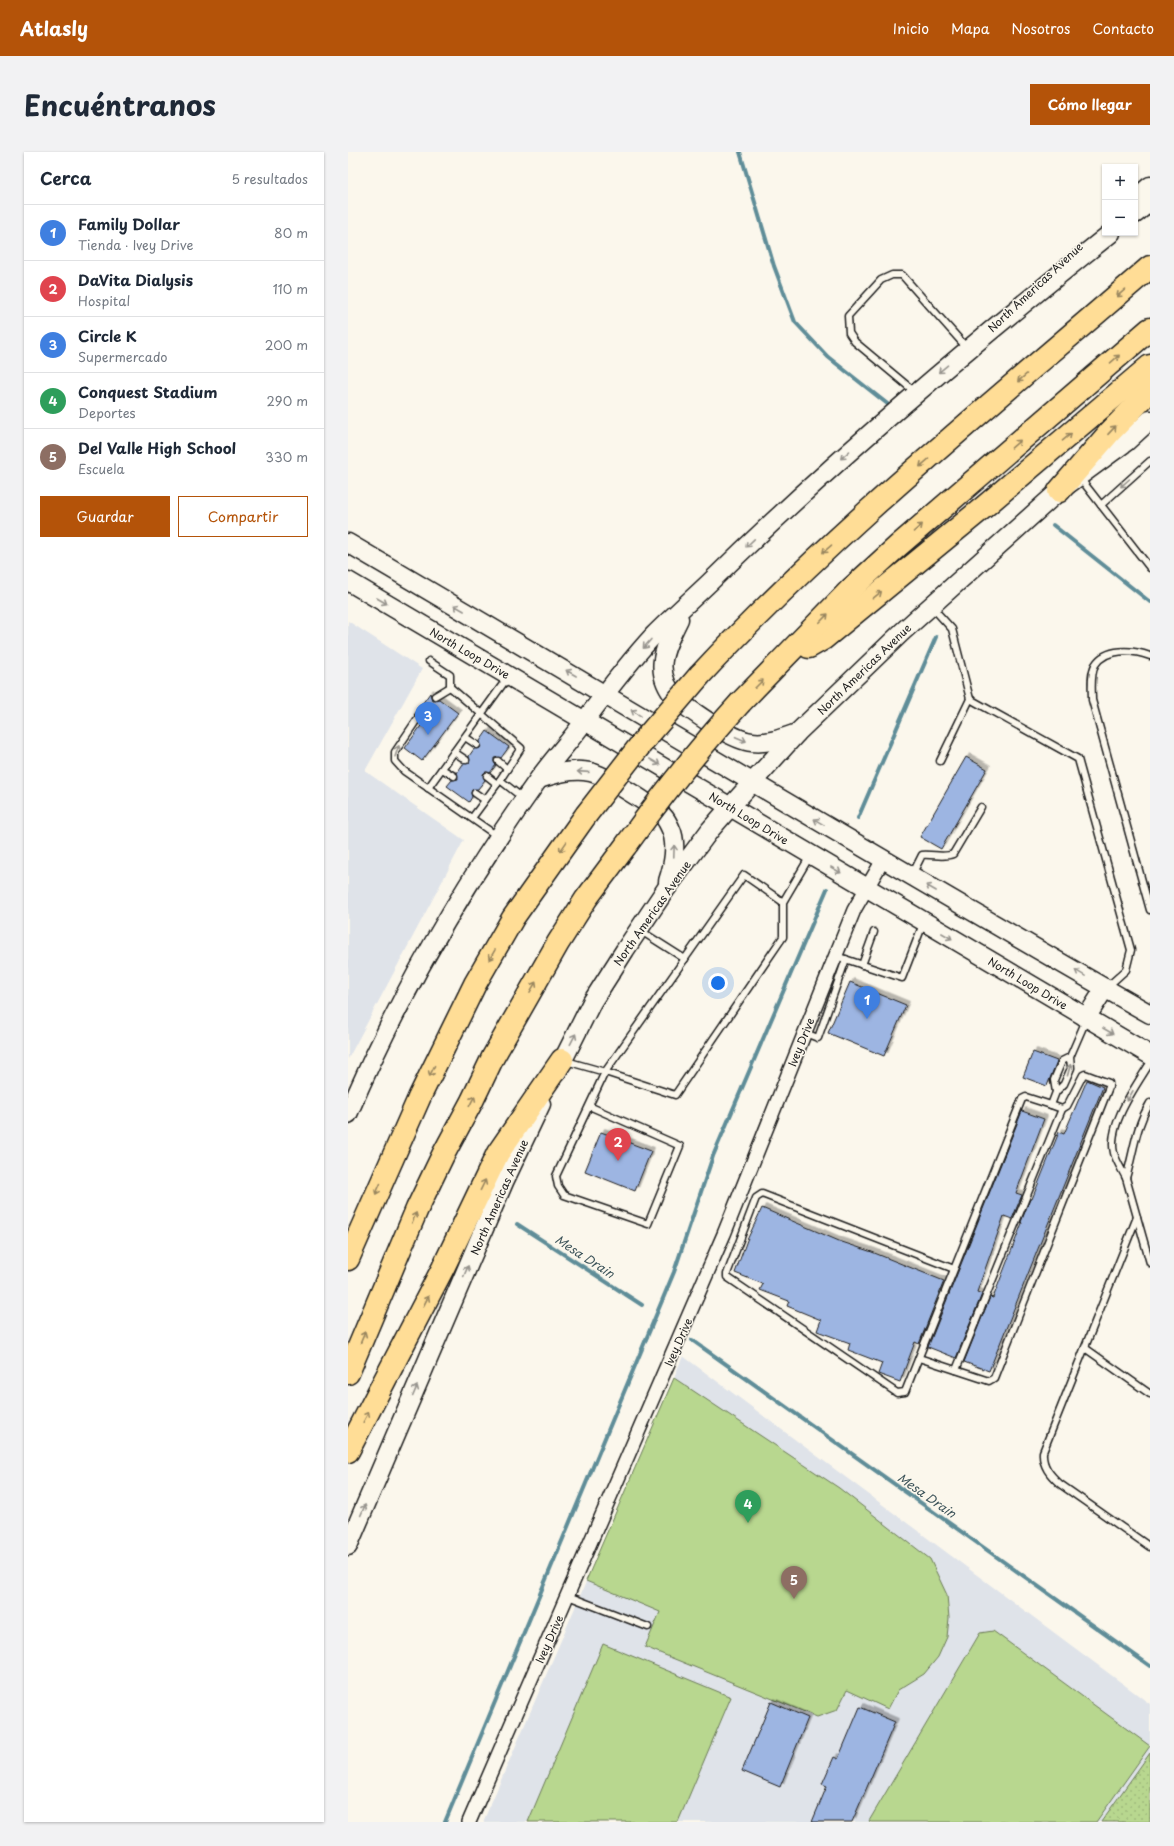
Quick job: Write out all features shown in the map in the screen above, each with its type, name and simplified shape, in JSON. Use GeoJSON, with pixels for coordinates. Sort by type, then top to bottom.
{"type":"FeatureCollection","features":[{"type":"Feature","properties":{"kind":"highway"},"geometry":{"type":"LineString","coordinates":[[348,1259],[420,1096],[475,984],[513,918],[586,815],[645,739],[700,675],[801,572],[921,465],[1150,267]]}},
{"type":"Feature","properties":{"kind":"highway"},"geometry":{"type":"LineString","coordinates":[[348,1373],[417,1209],[493,1057],[562,937],[586,899],[668,787],[710,736],[741,702],[778,666],[851,589],[898,546],[1150,329]]}},
{"type":"Feature","properties":{"kind":"highway"},"geometry":{"type":"LineString","coordinates":[[778,666],[823,639],[984,508],[1150,366]]}},
{"type":"Feature","properties":{"kind":"highway"},"geometry":{"type":"LineString","coordinates":[[1059,492],[1110,432],[1150,391]]}},
{"type":"Feature","properties":{"kind":"highway"},"geometry":{"type":"LineString","coordinates":[[348,1451],[443,1268],[498,1153],[562,1060]]}},
{"type":"Feature","properties":{"kind":"main road"},"geometry":{"type":"LineString","coordinates":[[1138,196],[1150,186]]}},
{"type":"Feature","properties":{"kind":"main road"},"geometry":{"type":"LineString","coordinates":[[1138,212],[1150,202]]}},
{"type":"Feature","properties":{"kind":"main road","name":"North Americas Avenue"},"geometry":{"type":"LineString","coordinates":[[984,335],[1016,302],[1102,226]]}},
{"type":"Feature","properties":{"kind":"main road","name":"North Americas Avenue"},"geometry":{"type":"LineString","coordinates":[[348,1114],[393,1017],[428,952],[466,887],[539,779],[585,721],[604,693],[652,637],[816,480],[984,335],[1107,236]]}},
{"type":"Feature","properties":{"kind":"main road","name":"North Americas Avenue"},"geometry":{"type":"LineString","coordinates":[[348,1546],[504,1182],[562,1060],[592,1002],[638,929],[666,889],[710,830],[754,783],[798,732],[854,677],[1059,492],[1126,442],[1150,420]]}},
{"type":"Feature","properties":{"kind":"main road"},"geometry":{"type":"LineString","coordinates":[[348,543],[604,693],[883,860],[1150,1014]]}},
{"type":"Feature","properties":{"kind":"main road","name":"North Loop Drive"},"geometry":{"type":"LineString","coordinates":[[348,581],[1150,1055]]}},
{"type":"Feature","properties":{"kind":"main road"},"geometry":{"type":"LineString","coordinates":[[685,606],[667,640],[662,659],[666,681],[672,695],[677,700],[721,729],[753,743],[774,741],[798,732]]}},
{"type":"Feature","properties":{"kind":"main road"},"geometry":{"type":"LineString","coordinates":[[539,779],[554,774],[576,771],[590,772],[603,777],[663,816],[672,832],[674,842],[674,859],[666,889]]}},
{"type":"Feature","properties":{"kind":"main road"},"geometry":{"type":"LineString","coordinates":[[1086,1018],[1105,988]]}},
{"type":"Feature","properties":{"kind":"street","name":"Ivey Drive"},"geometry":{"type":"LineString","coordinates":[[469,1822],[724,1234],[805,1033],[841,958],[854,910],[883,860]]}},
{"type":"Feature","properties":{"kind":"lane"},"geometry":{"type":"LineString","coordinates":[[916,393],[855,342],[848,333],[848,316],[881,280],[892,275],[902,275],[968,349]]}},
{"type":"Feature","properties":{"kind":"lane"},"geometry":{"type":"LineString","coordinates":[[1100,505],[1150,461]]}},
{"type":"Feature","properties":{"kind":"lane"},"geometry":{"type":"LineString","coordinates":[[1079,477],[1150,568]]}},
{"type":"Feature","properties":{"kind":"lane"},"geometry":{"type":"LineString","coordinates":[[931,606],[952,629],[970,699],[940,761]]}},
{"type":"Feature","properties":{"kind":"lane"},"geometry":{"type":"LineString","coordinates":[[1150,656],[1134,651],[1108,654],[1101,658],[1095,666],[1092,688],[1092,700],[1150,910]]}},
{"type":"Feature","properties":{"kind":"lane"},"geometry":{"type":"LineString","coordinates":[[429,661],[450,675],[450,687],[521,748],[499,782],[472,818]]}},
{"type":"Feature","properties":{"kind":"lane"},"geometry":{"type":"LineString","coordinates":[[428,788],[509,676]]}},
{"type":"Feature","properties":{"kind":"lane"},"geometry":{"type":"LineString","coordinates":[[435,696],[450,687]]}},
{"type":"Feature","properties":{"kind":"lane"},"geometry":{"type":"LineString","coordinates":[[970,699],[1078,759],[1131,950],[1126,970],[1105,988]]}},
{"type":"Feature","properties":{"kind":"lane"},"geometry":{"type":"LineString","coordinates":[[418,718],[395,752],[395,761],[404,771],[499,837]]}},
{"type":"Feature","properties":{"kind":"lane"},"geometry":{"type":"LineString","coordinates":[[465,737],[477,745]]}},
{"type":"Feature","properties":{"kind":"lane"},"geometry":{"type":"LineString","coordinates":[[454,752],[466,760]]}},
{"type":"Feature","properties":{"kind":"lane"},"geometry":{"type":"LineString","coordinates":[[498,761],[507,769]]}},
{"type":"Feature","properties":{"kind":"lane"},"geometry":{"type":"LineString","coordinates":[[442,769],[454,776]]}},
{"type":"Feature","properties":{"kind":"lane"},"geometry":{"type":"LineString","coordinates":[[487,776],[525,799]]}},
{"type":"Feature","properties":{"kind":"lane"},"geometry":{"type":"LineString","coordinates":[[475,793],[485,800]]}},
{"type":"Feature","properties":{"kind":"lane"},"geometry":{"type":"LineString","coordinates":[[912,877],[922,855],[932,854],[947,857],[953,854],[981,807]]}},
{"type":"Feature","properties":{"kind":"lane"},"geometry":{"type":"LineString","coordinates":[[562,1060],[675,1094],[783,937],[783,902],[811,855]]}},
{"type":"Feature","properties":{"kind":"lane"},"geometry":{"type":"LineString","coordinates":[[589,1106],[680,1146],[648,1224],[564,1195],[558,1186],[556,1176],[605,1072],[744,875],[783,902]]}},
{"type":"Feature","properties":{"kind":"lane"},"geometry":{"type":"LineString","coordinates":[[841,958],[902,978],[924,922]]}},
{"type":"Feature","properties":{"kind":"lane"},"geometry":{"type":"LineString","coordinates":[[638,929],[685,959]]}},
{"type":"Feature","properties":{"kind":"lane"},"geometry":{"type":"LineString","coordinates":[[862,965],[874,932]]}},
{"type":"Feature","properties":{"kind":"lane"},"geometry":{"type":"LineString","coordinates":[[1051,1105],[1056,1092],[1064,1084],[1071,1068],[1070,1057],[1086,1018]]}},
{"type":"Feature","properties":{"kind":"lane"},"geometry":{"type":"LineString","coordinates":[[1056,1092],[1054,1080],[1056,1075],[1062,1061],[1070,1057]]}},
{"type":"Feature","properties":{"kind":"lane"},"geometry":{"type":"LineString","coordinates":[[1150,1063],[1118,1121],[1114,1137],[1114,1153],[1126,1178],[1150,1263]]}},
{"type":"Feature","properties":{"kind":"lane"},"geometry":{"type":"LineString","coordinates":[[919,1358],[989,1381],[994,1378],[1106,1094],[1109,1083],[1085,1074],[1081,1076],[1067,1106],[1062,1109],[956,1370]]}},
{"type":"Feature","properties":{"kind":"lane"},"geometry":{"type":"LineString","coordinates":[[954,1269],[762,1194],[756,1198],[727,1277],[897,1393],[905,1392],[1022,1099],[1026,1096],[1062,1109]]}},
{"type":"Feature","properties":{"kind":"lane"},"geometry":{"type":"LineString","coordinates":[[1126,1178],[1133,1154],[1137,1130],[1150,1103]]}},
{"type":"Feature","properties":{"kind":"lane"},"geometry":{"type":"LineString","coordinates":[[1137,1217],[1043,1452],[1043,1459],[1051,1476],[1060,1484],[1150,1547]]}},
{"type":"Feature","properties":{"kind":"lane"},"geometry":{"type":"LineString","coordinates":[[1085,1348],[1150,1394]]}},
{"type":"Feature","properties":{"kind":"lane"},"geometry":{"type":"LineString","coordinates":[[568,1596],[648,1627]]}},
{"type":"Feature","properties":{"kind":"shaded area"},"geometry":{"type":"Polygon","coordinates":[[[348,621],[422,669],[365,771],[464,840],[348,1059],[348,621]]]}},
{"type":"Feature","properties":{"kind":"shaded area"},"geometry":{"type":"Polygon","coordinates":[[[683,1356],[1150,1704],[1150,1822],[483,1822],[683,1356]]]}},
{"type":"Feature","properties":{"kind":"green space"},"geometry":{"type":"Polygon","coordinates":[[[674,1378],[839,1488],[930,1559],[947,1595],[949,1618],[947,1637],[938,1657],[924,1674],[898,1690],[888,1709],[847,1690],[837,1710],[817,1717],[645,1647],[660,1612],[586,1581],[674,1378]]]}},
{"type":"Feature","properties":{"kind":"green space"},"geometry":{"type":"Polygon","coordinates":[[[993,1631],[1150,1746],[1096,1822],[869,1821],[980,1633],[993,1631]]]}},
{"type":"Feature","properties":{"kind":"green space"},"geometry":{"type":"Polygon","coordinates":[[[603,1644],[731,1697],[678,1822],[528,1822],[603,1644]]]}},
{"type":"Feature","properties":{"kind":"green space"},"geometry":{"type":"Polygon","coordinates":[[[1150,1753],[1150,1822],[1101,1822],[1150,1753]]]}},
{"type":"Feature","properties":{"kind":"building"},"geometry":{"type":"Polygon","coordinates":[[[430,693],[432,700],[439,699],[458,713],[422,761],[405,748],[423,723],[421,715],[414,715],[430,693]]]}},
{"type":"Feature","properties":{"kind":"building"},"geometry":{"type":"Polygon","coordinates":[[[487,731],[509,747],[501,758],[494,758],[496,765],[490,773],[486,772],[483,774],[485,780],[478,789],[472,790],[472,797],[469,802],[447,786],[452,780],[458,779],[457,773],[463,764],[469,763],[469,756],[474,749],[480,748],[480,741],[487,731]]]}},
{"type":"Feature","properties":{"kind":"building"},"geometry":{"type":"Polygon","coordinates":[[[966,757],[987,769],[941,849],[920,837],[966,757]]]}},
{"type":"Feature","properties":{"kind":"building"},"geometry":{"type":"Polygon","coordinates":[[[850,982],[906,1005],[884,1056],[828,1033],[850,982]]]}},
{"type":"Feature","properties":{"kind":"building"},"geometry":{"type":"Polygon","coordinates":[[[1033,1052],[1057,1061],[1047,1086],[1023,1077],[1033,1052]]]}},
{"type":"Feature","properties":{"kind":"building"},"geometry":{"type":"Polygon","coordinates":[[[1087,1080],[1103,1087],[989,1371],[964,1362],[990,1297],[993,1298],[1030,1199],[1032,1199],[1059,1132],[1064,1134],[1087,1080]]]}},
{"type":"Feature","properties":{"kind":"building"},"geometry":{"type":"Polygon","coordinates":[[[1022,1111],[1044,1119],[1016,1193],[1022,1195],[1012,1219],[1004,1216],[977,1292],[982,1294],[956,1358],[928,1347],[1022,1111]]]}},
{"type":"Feature","properties":{"kind":"building"},"geometry":{"type":"Polygon","coordinates":[[[601,1132],[651,1151],[635,1191],[585,1171],[601,1132]]]}},
{"type":"Feature","properties":{"kind":"building"},"geometry":{"type":"Polygon","coordinates":[[[762,1208],[839,1241],[872,1252],[944,1281],[919,1344],[915,1342],[900,1382],[878,1374],[882,1363],[848,1350],[850,1343],[817,1331],[821,1320],[787,1306],[789,1301],[760,1290],[763,1284],[735,1273],[747,1240],[762,1208]]]}},
{"type":"Feature","properties":{"kind":"building"},"geometry":{"type":"Polygon","coordinates":[[[771,1702],[808,1718],[780,1787],[742,1771],[771,1702]]]}},
{"type":"Feature","properties":{"kind":"building"},"geometry":{"type":"Polygon","coordinates":[[[860,1707],[895,1722],[852,1822],[812,1822],[827,1786],[822,1784],[834,1757],[838,1759],[860,1707]]]}},
{"type":"Feature","properties":{"kind":"waterway"},"geometry":{"type":"LineString","coordinates":[[740,152],[774,266],[795,322],[828,357],[890,406]]}},
{"type":"Feature","properties":{"kind":"waterway"},"geometry":{"type":"LineString","coordinates":[[1053,525],[1150,602]]}},
{"type":"Feature","properties":{"kind":"waterway"},"geometry":{"type":"LineString","coordinates":[[858,818],[936,637]]}},
{"type":"Feature","properties":{"kind":"waterway"},"geometry":{"type":"LineString","coordinates":[[445,1822],[674,1272],[713,1156],[827,889]]}},
{"type":"Feature","properties":{"kind":"waterway","name":"Mesa Drain"},"geometry":{"type":"LineString","coordinates":[[517,1224],[642,1305]]}},
{"type":"Feature","properties":{"kind":"waterway","name":"Mesa Drain"},"geometry":{"type":"LineString","coordinates":[[692,1340],[1150,1666]]}},
{"type":"Feature","properties":{"kind":"place","name":"Circle K"},"geometry":{"type":"Point","coordinates":[428,735]}},
{"type":"Feature","properties":{"kind":"place","name":"Family Dollar"},"geometry":{"type":"Point","coordinates":[867,1019]}},
{"type":"Feature","properties":{"kind":"place","name":"DaVita Dialysis"},"geometry":{"type":"Point","coordinates":[618,1161]}},
{"type":"Feature","properties":{"kind":"place","name":"Conquest Stadium"},"geometry":{"type":"Point","coordinates":[748,1523]}},
{"type":"Feature","properties":{"kind":"place","name":"Del Valle High School"},"geometry":{"type":"Point","coordinates":[794,1599]}}]}
